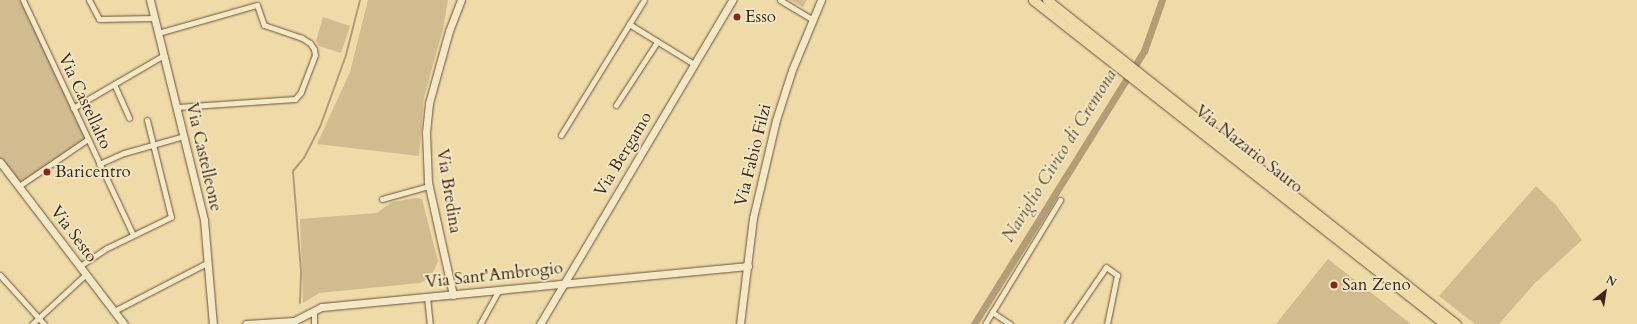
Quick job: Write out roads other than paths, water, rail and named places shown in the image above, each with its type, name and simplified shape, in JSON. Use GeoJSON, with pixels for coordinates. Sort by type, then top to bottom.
{"type":"FeatureCollection","features":[{"type":"Feature","properties":{"kind":"highway"},"geometry":{"type":"LineString","coordinates":[[1028,0],[1055,17]]}},
{"type":"Feature","properties":{"kind":"highway","name":"Via Nazario Sauro"},"geometry":{"type":"LineString","coordinates":[[1033,0],[1125,67],[1160,89],[1456,324]]}},
{"type":"Feature","properties":{"kind":"highway","name":"Via Nazario Sauro"},"geometry":{"type":"LineString","coordinates":[[1046,0],[1125,67],[1136,80],[1443,323]]}},
{"type":"Feature","properties":{"kind":"street","name":"Via Castellalto"},"geometry":{"type":"LineString","coordinates":[[23,0],[133,235]]}},
{"type":"Feature","properties":{"kind":"street"},"geometry":{"type":"LineString","coordinates":[[89,0],[99,19],[154,18]]}},
{"type":"Feature","properties":{"kind":"street","name":"Via Castelleone"},"geometry":{"type":"LineString","coordinates":[[150,0],[204,220],[213,324]]}},
{"type":"Feature","properties":{"kind":"street","name":"Via Bredina"},"geometry":{"type":"LineString","coordinates":[[453,295],[429,186],[426,160],[429,103],[449,31],[461,0]]}},
{"type":"Feature","properties":{"kind":"street"},"geometry":{"type":"LineString","coordinates":[[561,135],[644,0]]}},
{"type":"Feature","properties":{"kind":"street","name":"Via Bergamo"},"geometry":{"type":"LineString","coordinates":[[540,324],[732,0]]}},
{"type":"Feature","properties":{"kind":"street"},"geometry":{"type":"LineString","coordinates":[[780,0],[813,20]]}},
{"type":"Feature","properties":{"kind":"street","name":"Via Fabio Filzi"},"geometry":{"type":"LineString","coordinates":[[740,324],[753,218],[776,120],[792,70],[821,0]]}},
{"type":"Feature","properties":{"kind":"street"},"geometry":{"type":"LineString","coordinates":[[158,33],[257,5],[264,25],[302,38],[310,43],[314,49],[315,55],[302,92],[295,99],[287,101],[177,107]]}},
{"type":"Feature","properties":{"kind":"street"},"geometry":{"type":"LineString","coordinates":[[629,24],[694,64]]}},
{"type":"Feature","properties":{"kind":"street"},"geometry":{"type":"LineString","coordinates":[[616,105],[657,42]]}},
{"type":"Feature","properties":{"kind":"street"},"geometry":{"type":"LineString","coordinates":[[73,108],[164,55]]}},
{"type":"Feature","properties":{"kind":"street"},"geometry":{"type":"LineString","coordinates":[[114,84],[128,118]]}},
{"type":"Feature","properties":{"kind":"street"},"geometry":{"type":"LineString","coordinates":[[80,266],[133,235],[171,217],[147,120]]}},
{"type":"Feature","properties":{"kind":"street"},"geometry":{"type":"LineString","coordinates":[[100,164],[124,153],[184,136]]}},
{"type":"Feature","properties":{"kind":"street"},"geometry":{"type":"LineString","coordinates":[[19,186],[88,139]]}},
{"type":"Feature","properties":{"kind":"street","name":"Via Sesto"},"geometry":{"type":"LineString","coordinates":[[1,167],[19,186],[124,324]]}},
{"type":"Feature","properties":{"kind":"street"},"geometry":{"type":"LineString","coordinates":[[382,199],[429,186]]}},
{"type":"Feature","properties":{"kind":"street"},"geometry":{"type":"LineString","coordinates":[[985,324],[1060,200]]}},
{"type":"Feature","properties":{"kind":"street"},"geometry":{"type":"LineString","coordinates":[[114,312],[207,263]]}},
{"type":"Feature","properties":{"kind":"street","name":"Via Sant'Ambrogio"},"geometry":{"type":"LineString","coordinates":[[246,324],[294,321],[322,307],[748,266]]}},
{"type":"Feature","properties":{"kind":"street"},"geometry":{"type":"LineString","coordinates":[[1067,324],[1106,267],[1117,275],[1107,324]]}},
{"type":"Feature","properties":{"kind":"street"},"geometry":{"type":"LineString","coordinates":[[0,275],[44,324]]}},
{"type":"Feature","properties":{"kind":"street"},"geometry":{"type":"LineString","coordinates":[[32,324],[86,275]]}},
{"type":"Feature","properties":{"kind":"street"},"geometry":{"type":"LineString","coordinates":[[480,324],[499,290]]}},
{"type":"Feature","properties":{"kind":"street"},"geometry":{"type":"LineString","coordinates":[[427,297],[430,324]]}},
{"type":"Feature","properties":{"kind":"street"},"geometry":{"type":"LineString","coordinates":[[314,311],[314,324]]}},
{"type":"Feature","properties":{"kind":"street"},"geometry":{"type":"LineString","coordinates":[[992,312],[1010,324]]}},
{"type":"Feature","properties":{"kind":"waterway"},"geometry":{"type":"LineString","coordinates":[[300,303],[301,271],[293,171],[304,158],[320,127],[346,55],[360,0]]}},
{"type":"Feature","properties":{"kind":"waterway","name":"Naviglio Civico di Cremona"},"geometry":{"type":"LineString","coordinates":[[974,324],[1144,51],[1162,0]]}},
{"type":"Feature","properties":{"kind":"place","name":"Esso"},"geometry":{"type":"Point","coordinates":[737,17]}},
{"type":"Feature","properties":{"kind":"place","name":"Baricentro"},"geometry":{"type":"Point","coordinates":[47,172]}},
{"type":"Feature","properties":{"kind":"place","name":"San Zeno"},"geometry":{"type":"Point","coordinates":[1334,285]}}]}
